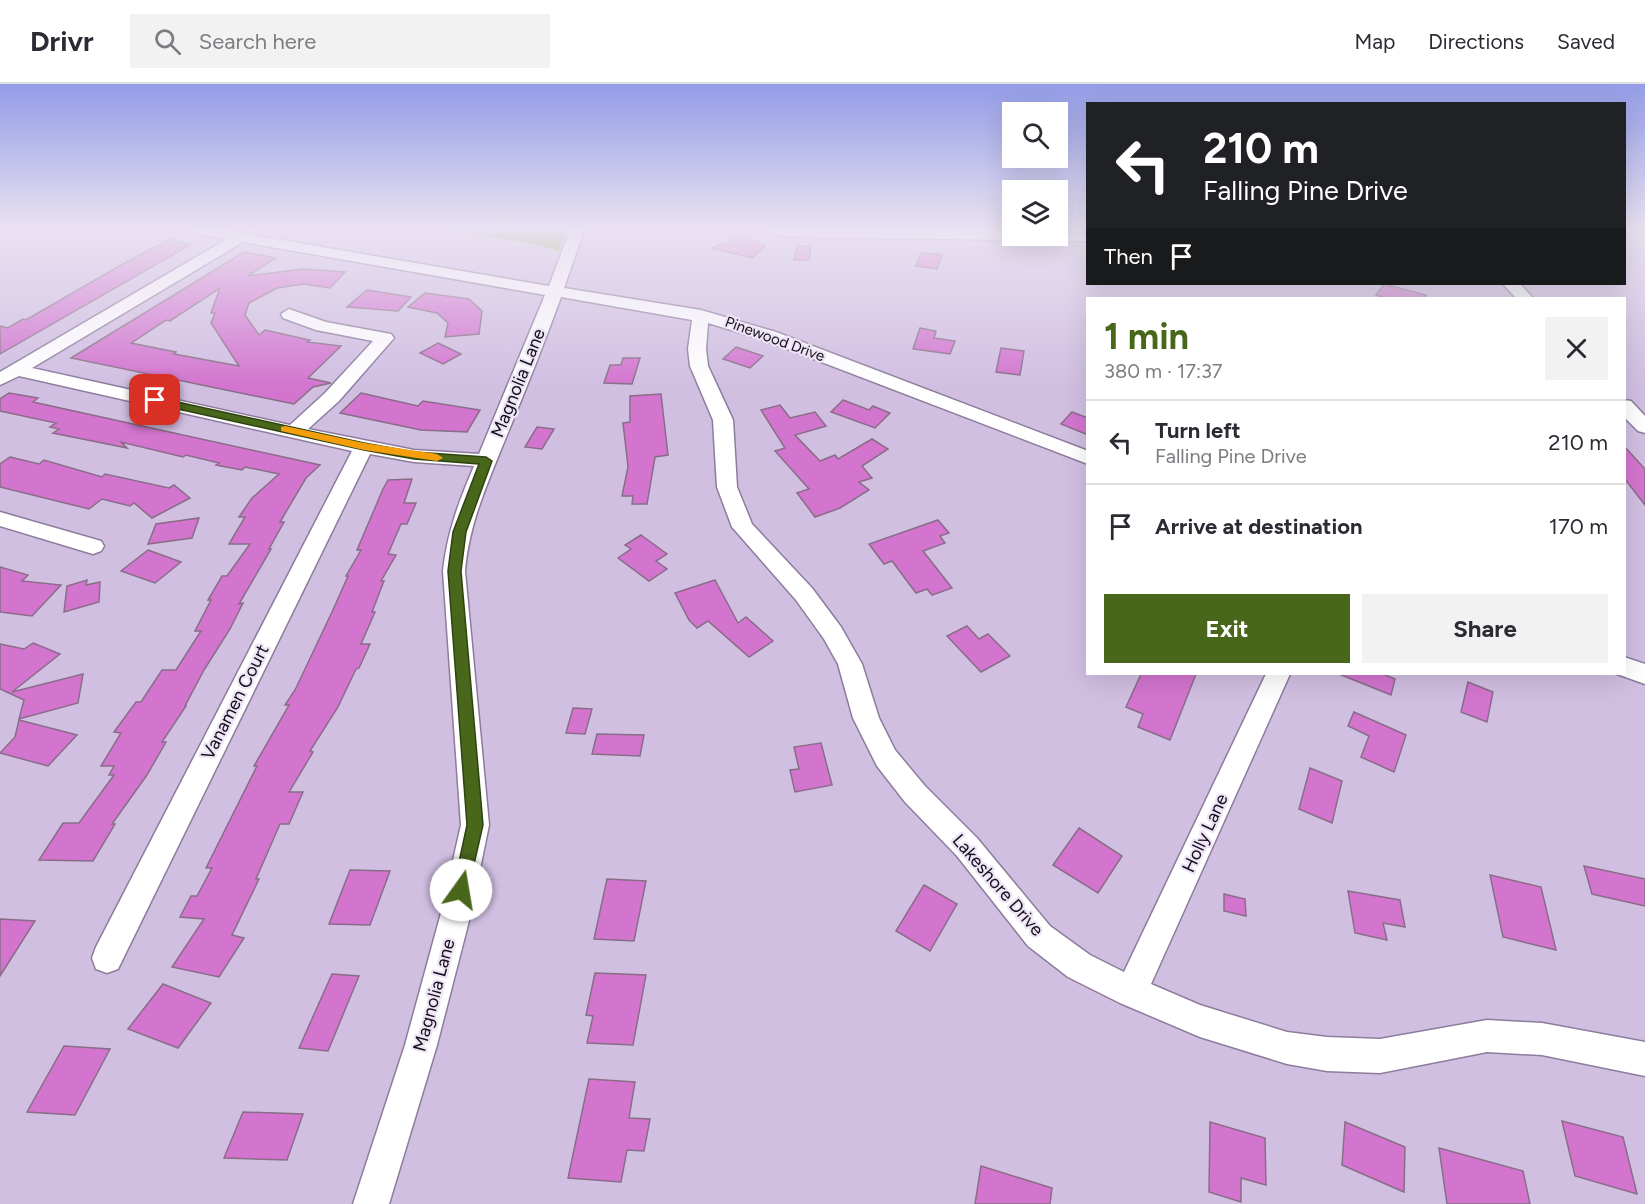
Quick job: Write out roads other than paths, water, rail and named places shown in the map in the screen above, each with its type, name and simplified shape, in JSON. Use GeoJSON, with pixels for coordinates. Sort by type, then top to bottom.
{"type":"FeatureCollection","features":[{"type":"Feature","properties":{"kind":"street"},"geometry":{"type":"LineString","coordinates":[[8,375],[165,282]]}},
{"type":"Feature","properties":{"kind":"street","name":"Pinewood Drive"},"geometry":{"type":"LineString","coordinates":[[503,282],[700,315],[762,333],[1086,457]]}},
{"type":"Feature","properties":{"kind":"street","name":"Magnolia Lane"},"geometry":{"type":"LineString","coordinates":[[370,1204],[421,1045],[475,825],[454,571],[459,532],[535,345],[557,282]]}},
{"type":"Feature","properties":{"kind":"street"},"geometry":{"type":"LineString","coordinates":[[1511,285],[1524,297]]}},
{"type":"Feature","properties":{"kind":"street"},"geometry":{"type":"LineString","coordinates":[[289,314],[322,327],[384,338],[332,397],[294,431]]}},
{"type":"Feature","properties":{"kind":"street","name":"Lakeshore Drive"},"geometry":{"type":"LineString","coordinates":[[700,315],[697,349],[699,366],[723,420],[727,487],[731,502],[743,527],[804,594],[833,633],[850,664],[866,718],[886,758],[915,794],[967,847],[1039,936],[1079,966],[1131,992],[1200,1021],[1287,1048],[1327,1054],[1380,1056],[1487,1036],[1542,1039],[1645,1059]]}},
{"type":"Feature","properties":{"kind":"street"},"geometry":{"type":"LineString","coordinates":[[8,375],[414,456],[486,461]]}},
{"type":"Feature","properties":{"kind":"street"},"geometry":{"type":"LineString","coordinates":[[1626,407],[1645,427]]}},
{"type":"Feature","properties":{"kind":"street","name":"Vanamen Court"},"geometry":{"type":"LineString","coordinates":[[107,958],[364,447]]}},
{"type":"Feature","properties":{"kind":"street"},"geometry":{"type":"LineString","coordinates":[[0,519],[93,546]]}},
{"type":"Feature","properties":{"kind":"street"},"geometry":{"type":"LineString","coordinates":[[1626,667],[1645,674]]}},
{"type":"Feature","properties":{"kind":"street","name":"Holly Lane"},"geometry":{"type":"LineString","coordinates":[[1131,992],[1278,675]]}}]}
